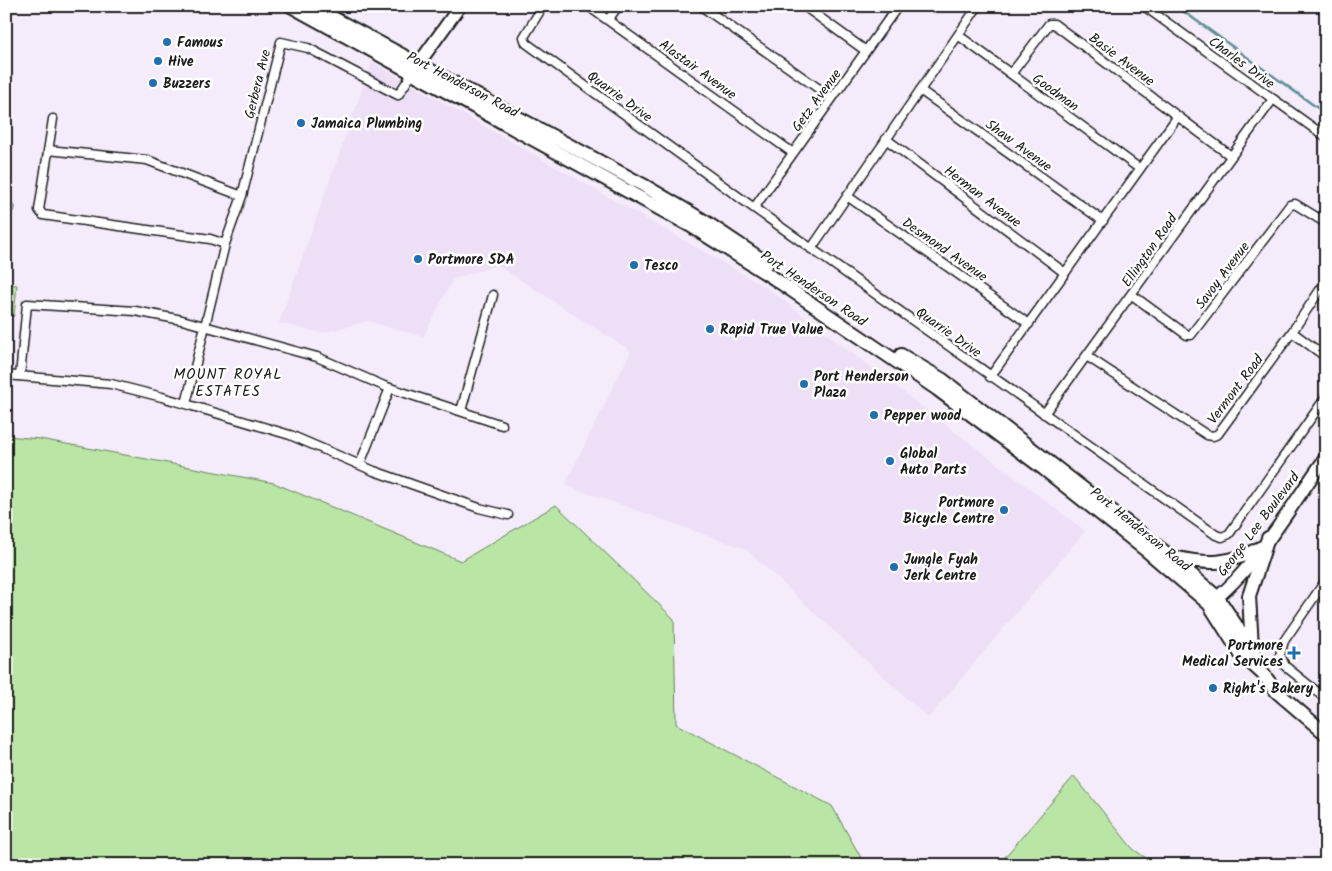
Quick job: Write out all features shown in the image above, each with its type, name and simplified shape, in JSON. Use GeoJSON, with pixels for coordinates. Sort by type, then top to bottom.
{"type":"FeatureCollection","features":[{"type":"Feature","properties":{"kind":"main road","name":"Port Henderson Road"},"geometry":{"type":"LineString","coordinates":[[291,6],[643,185],[704,221],[882,344],[943,380],[1170,556],[1213,601],[1253,650],[1262,673]]}},
{"type":"Feature","properties":{"kind":"main road","name":"Port Henderson Road"},"geometry":{"type":"LineString","coordinates":[[311,6],[415,69],[637,194],[775,279],[937,389],[1213,601],[1240,653],[1262,673],[1277,692],[1326,734]]}},
{"type":"Feature","properties":{"kind":"main road"},"geometry":{"type":"LineString","coordinates":[[415,69],[460,6]]}},
{"type":"Feature","properties":{"kind":"main road","name":"George Lee Boulevard"},"geometry":{"type":"LineString","coordinates":[[1213,601],[1244,571],[1326,457]]}},
{"type":"Feature","properties":{"kind":"main road"},"geometry":{"type":"LineString","coordinates":[[1170,556],[1200,563],[1224,563],[1242,558],[1265,543]]}},
{"type":"Feature","properties":{"kind":"main road"},"geometry":{"type":"LineString","coordinates":[[1253,650],[1249,596],[1265,543]]}},
{"type":"Feature","properties":{"kind":"street","name":"Quarrie Drive"},"geometry":{"type":"LineString","coordinates":[[543,6],[524,40],[810,249],[1216,535],[1222,537],[1228,534],[1326,397]]}},
{"type":"Feature","properties":{"kind":"street","name":"Alastair Avenue"},"geometry":{"type":"LineString","coordinates":[[588,6],[793,153]]}},
{"type":"Feature","properties":{"kind":"street"},"geometry":{"type":"LineString","coordinates":[[608,20],[618,6]]}},
{"type":"Feature","properties":{"kind":"street"},"geometry":{"type":"LineString","coordinates":[[701,6],[832,98]]}},
{"type":"Feature","properties":{"kind":"street"},"geometry":{"type":"LineString","coordinates":[[804,6],[866,51]]}},
{"type":"Feature","properties":{"kind":"street","name":"Getz Avenue"},"geometry":{"type":"LineString","coordinates":[[754,208],[898,6]]}},
{"type":"Feature","properties":{"kind":"street"},"geometry":{"type":"LineString","coordinates":[[810,249],[978,6]]}},
{"type":"Feature","properties":{"kind":"street","name":"Charles Drive"},"geometry":{"type":"LineString","coordinates":[[1144,6],[1326,137]]}},
{"type":"Feature","properties":{"kind":"street","name":"Basie Avenue"},"geometry":{"type":"LineString","coordinates":[[1011,74],[1051,23],[1231,156]]}},
{"type":"Feature","properties":{"kind":"street","name":"Goodman"},"geometry":{"type":"LineString","coordinates":[[958,35],[1140,169]]}},
{"type":"Feature","properties":{"kind":"street","name":"Gerbera Ave"},"geometry":{"type":"LineString","coordinates":[[186,404],[225,244],[242,196],[281,42],[308,48],[398,96],[415,69]]}},
{"type":"Feature","properties":{"kind":"street","name":"Shaw Avenue"},"geometry":{"type":"LineString","coordinates":[[920,90],[1103,221]]}},
{"type":"Feature","properties":{"kind":"street","name":"Ellington Road"},"geometry":{"type":"LineString","coordinates":[[1044,414],[1088,357],[1273,99]]}},
{"type":"Feature","properties":{"kind":"street"},"geometry":{"type":"LineString","coordinates":[[990,377],[1178,116]]}},
{"type":"Feature","properties":{"kind":"street"},"geometry":{"type":"LineString","coordinates":[[52,119],[40,212],[43,215],[210,240],[225,244]]}},
{"type":"Feature","properties":{"kind":"street","name":"Herman Avenue"},"geometry":{"type":"LineString","coordinates":[[886,139],[1065,273]]}},
{"type":"Feature","properties":{"kind":"street"},"geometry":{"type":"LineString","coordinates":[[48,150],[147,160],[242,196]]}},
{"type":"Feature","properties":{"kind":"street","name":"Desmond Avenue"},"geometry":{"type":"LineString","coordinates":[[847,196],[1029,324]]}},
{"type":"Feature","properties":{"kind":"street","name":"Savoy Avenue"},"geometry":{"type":"LineString","coordinates":[[1132,295],[1187,335],[1192,335],[1290,205],[1295,204],[1326,223]]}},
{"type":"Feature","properties":{"kind":"street","name":"Vermont Road"},"geometry":{"type":"LineString","coordinates":[[1088,357],[1207,436],[1214,436],[1218,434],[1292,332],[1326,281]]}},
{"type":"Feature","properties":{"kind":"street"},"geometry":{"type":"LineString","coordinates":[[461,411],[493,295]]}},
{"type":"Feature","properties":{"kind":"street"},"geometry":{"type":"LineString","coordinates":[[20,376],[26,306],[29,303],[135,311],[205,327],[318,357],[390,388],[502,425]]}},
{"type":"Feature","properties":{"kind":"street"},"geometry":{"type":"LineString","coordinates":[[1292,332],[1326,357]]}},
{"type":"Feature","properties":{"kind":"street"},"geometry":{"type":"LineString","coordinates":[[6,375],[111,384],[186,404],[290,435],[360,464],[470,505],[508,515]]}},
{"type":"Feature","properties":{"kind":"street"},"geometry":{"type":"LineString","coordinates":[[360,464],[390,388]]}},
{"type":"Feature","properties":{"kind":"street"},"geometry":{"type":"LineString","coordinates":[[1326,580],[1284,641],[1280,654],[1285,666],[1326,699]]}},
{"type":"Feature","properties":{"kind":"shaded area"},"geometry":{"type":"Polygon","coordinates":[[[372,62],[767,288],[1085,531],[928,718],[746,549],[565,485],[631,351],[497,265],[453,279],[423,337],[368,321],[322,333],[279,323],[372,62]]]}},
{"type":"Feature","properties":{"kind":"green space"},"geometry":{"type":"Polygon","coordinates":[[[6,284],[17,285],[14,316],[6,317],[6,284]]]}},
{"type":"Feature","properties":{"kind":"green space"},"geometry":{"type":"Polygon","coordinates":[[[6,436],[40,439],[274,483],[461,561],[556,505],[674,619],[676,724],[832,806],[864,863],[872,865],[6,865],[6,436]]]}},
{"type":"Feature","properties":{"kind":"green space"},"geometry":{"type":"Polygon","coordinates":[[[1074,776],[1133,849],[1156,865],[998,865],[1074,776]]]}},
{"type":"Feature","properties":{"kind":"waterway"},"geometry":{"type":"LineString","coordinates":[[1176,6],[1326,114]]}},
{"type":"Feature","properties":{"kind":"place","name":"Famous"},"geometry":{"type":"Point","coordinates":[167,42]}},
{"type":"Feature","properties":{"kind":"place","name":"Hive"},"geometry":{"type":"Point","coordinates":[158,61]}},
{"type":"Feature","properties":{"kind":"place","name":"Buzzers"},"geometry":{"type":"Point","coordinates":[153,83]}},
{"type":"Feature","properties":{"kind":"place","name":"Jamaica Plumbing"},"geometry":{"type":"Point","coordinates":[301,123]}},
{"type":"Feature","properties":{"kind":"place","name":"Portmore SDA"},"geometry":{"type":"Point","coordinates":[418,259]}},
{"type":"Feature","properties":{"kind":"place","name":"Tesco"},"geometry":{"type":"Point","coordinates":[634,265]}},
{"type":"Feature","properties":{"kind":"place","name":"Rapid True Value"},"geometry":{"type":"Point","coordinates":[710,329]}},
{"type":"Feature","properties":{"kind":"place","name":"Port Henderson Plaza"},"geometry":{"type":"Point","coordinates":[804,384]}},
{"type":"Feature","properties":{"kind":"place","name":"Pepper wood"},"geometry":{"type":"Point","coordinates":[874,415]}},
{"type":"Feature","properties":{"kind":"place","name":"Global Auto Parts"},"geometry":{"type":"Point","coordinates":[890,461]}},
{"type":"Feature","properties":{"kind":"place","name":"Portmore Bicycle Centre"},"geometry":{"type":"Point","coordinates":[1004,510]}},
{"type":"Feature","properties":{"kind":"place","name":"Jungle Fyah Jerk Centre"},"geometry":{"type":"Point","coordinates":[894,567]}},
{"type":"Feature","properties":{"kind":"place","name":"Portmore Medical Services"},"geometry":{"type":"Point","coordinates":[1294,653]}},
{"type":"Feature","properties":{"kind":"place","name":"Right's Bakery"},"geometry":{"type":"Point","coordinates":[1213,688]}},
{"type":"Feature","properties":{"kind":"district","name":"MOUNT ROYAL ESTATES"},"geometry":{"type":"Point","coordinates":[228,382]}}]}
